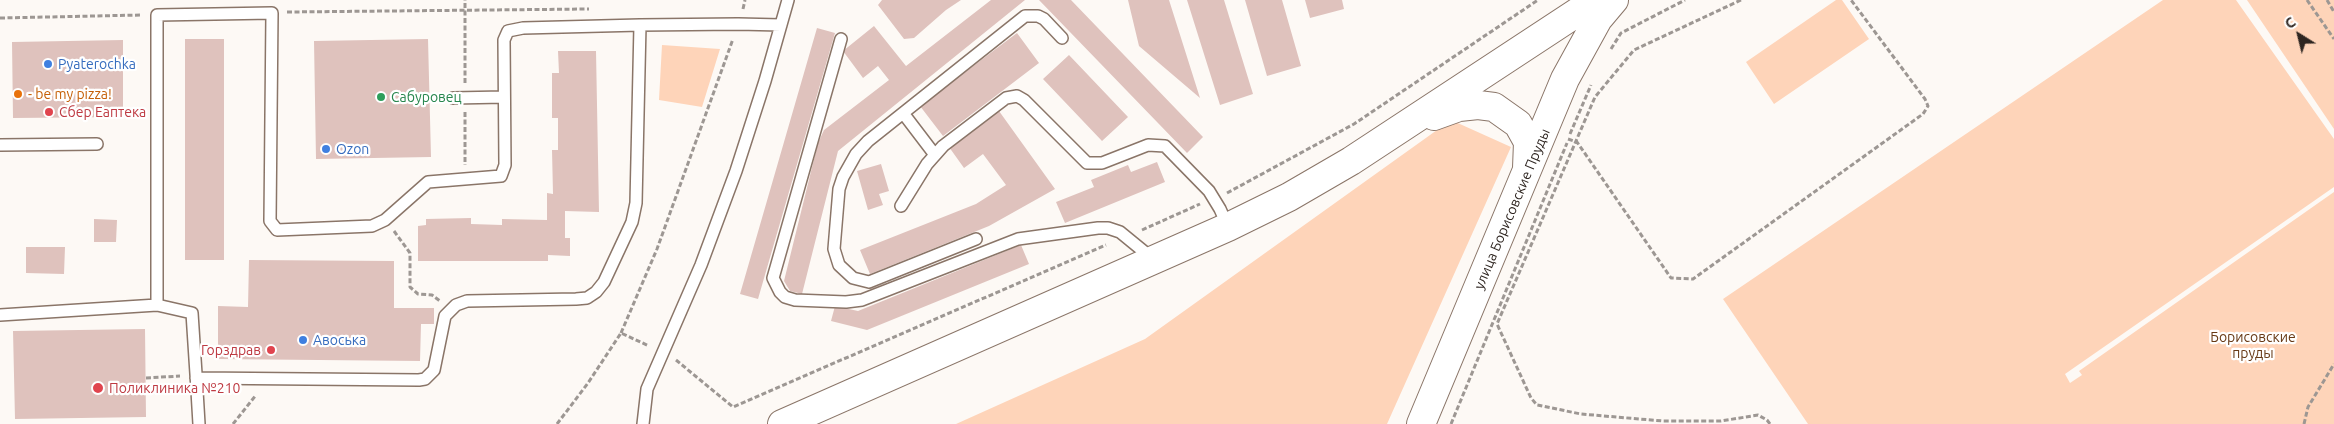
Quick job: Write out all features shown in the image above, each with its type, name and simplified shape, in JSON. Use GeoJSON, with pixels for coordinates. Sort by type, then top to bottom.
{"type":"FeatureCollection","features":[{"type":"Feature","properties":{"kind":"main road"},"geometry":{"type":"LineString","coordinates":[[782,424],[1228,227],[1305,188],[1402,128],[1596,0]]}},
{"type":"Feature","properties":{"kind":"main road","name":"улица Борисовские Пруды"},"geometry":{"type":"LineString","coordinates":[[1421,424],[1527,174],[1565,79],[1598,19],[1614,0]]}},
{"type":"Feature","properties":{"kind":"main road"},"geometry":{"type":"LineString","coordinates":[[1402,128],[1459,108],[1478,105],[1494,107],[1518,124],[1528,142],[1527,174]]}},
{"type":"Feature","properties":{"kind":"lane"},"geometry":{"type":"LineString","coordinates":[[643,424],[647,389],[701,265],[736,171],[788,0]]}},
{"type":"Feature","properties":{"kind":"lane"},"geometry":{"type":"LineString","coordinates":[[156,305],[157,15],[272,13],[270,221],[277,230],[372,226],[385,220],[428,182],[501,176],[505,164],[504,40],[506,34],[513,29],[640,25],[781,25]]}},
{"type":"Feature","properties":{"kind":"lane"},"geometry":{"type":"LineString","coordinates":[[976,239],[868,282],[853,278],[839,264],[834,249],[839,189],[843,177],[856,154],[903,113],[1025,16],[1038,16],[1044,19],[1062,38]]}},
{"type":"Feature","properties":{"kind":"lane"},"geometry":{"type":"LineString","coordinates":[[196,376],[268,379],[426,379],[434,370],[445,316],[456,305],[467,301],[587,298],[596,292],[604,282],[632,222],[636,203],[640,25]]}},
{"type":"Feature","properties":{"kind":"lane"},"geometry":{"type":"LineString","coordinates":[[842,39],[773,278],[780,292],[785,297],[795,300],[846,302],[862,300],[1018,239],[1098,228],[1108,228],[1120,232],[1154,260]]}},
{"type":"Feature","properties":{"kind":"lane"},"geometry":{"type":"LineString","coordinates":[[902,206],[935,155],[950,140],[1006,98],[1017,96],[1024,100],[1086,163],[1102,163],[1148,145],[1165,146],[1209,191],[1228,227]]}},
{"type":"Feature","properties":{"kind":"lane"},"geometry":{"type":"LineString","coordinates":[[453,98],[504,97]]}},
{"type":"Feature","properties":{"kind":"lane"},"geometry":{"type":"LineString","coordinates":[[903,113],[935,155]]}},
{"type":"Feature","properties":{"kind":"lane"},"geometry":{"type":"LineString","coordinates":[[0,145],[97,144]]}},
{"type":"Feature","properties":{"kind":"lane"},"geometry":{"type":"LineString","coordinates":[[0,315],[156,305],[192,313],[199,424]]}},
{"type":"Feature","properties":{"kind":"path"},"geometry":{"type":"LineString","coordinates":[[557,424],[588,383],[621,333],[658,249],[745,0]]}},
{"type":"Feature","properties":{"kind":"path"},"geometry":{"type":"LineString","coordinates":[[1608,53],[1621,33],[1685,0]]}},
{"type":"Feature","properties":{"kind":"path"},"geometry":{"type":"LineString","coordinates":[[1741,0],[1634,50],[1595,97],[1497,324],[1530,398],[1537,405],[1581,414],[1663,421],[1721,421],[1758,415],[1770,424]]}},
{"type":"Feature","properties":{"kind":"path"},"geometry":{"type":"LineString","coordinates":[[1568,139],[1577,142],[1671,278],[1693,279],[1923,114],[1928,106],[1925,99],[1851,0]]}},
{"type":"Feature","properties":{"kind":"path"},"geometry":{"type":"LineString","coordinates":[[2307,0],[2334,39]]}},
{"type":"Feature","properties":{"kind":"path"},"geometry":{"type":"LineString","coordinates":[[2327,0],[2334,12]]}},
{"type":"Feature","properties":{"kind":"path"},"geometry":{"type":"LineString","coordinates":[[733,7],[743,7]]}},
{"type":"Feature","properties":{"kind":"path"},"geometry":{"type":"LineString","coordinates":[[272,13],[594,8]]}},
{"type":"Feature","properties":{"kind":"path"},"geometry":{"type":"LineString","coordinates":[[0,18],[157,15]]}},
{"type":"Feature","properties":{"kind":"path"},"geometry":{"type":"LineString","coordinates":[[1451,424],[1595,76]]}},
{"type":"Feature","properties":{"kind":"path"},"geometry":{"type":"LineString","coordinates":[[385,220],[410,253],[410,287],[418,294],[435,297],[450,310]]}},
{"type":"Feature","properties":{"kind":"path"},"geometry":{"type":"LineString","coordinates":[[621,333],[664,353]]}},
{"type":"Feature","properties":{"kind":"path"},"geometry":{"type":"LineString","coordinates":[[2304,424],[2308,407],[2334,364]]}},
{"type":"Feature","properties":{"kind":"path"},"geometry":{"type":"LineString","coordinates":[[146,378],[196,376]]}},
{"type":"Feature","properties":{"kind":"path"},"geometry":{"type":"LineString","coordinates":[[233,424],[268,379]]}},
{"type":"Feature","properties":{"kind":"green space"},"geometry":{"type":"Polygon","coordinates":[[[1836,0],[1842,0],[1869,39],[1774,104],[1746,62],[1836,0]]]}},
{"type":"Feature","properties":{"kind":"green space","name":"Борисовские пруды"},"geometry":{"type":"Polygon","coordinates":[[[2163,0],[2236,0],[2334,139],[2334,187],[2065,374],[2070,383],[2082,375],[2079,371],[2334,192],[2334,424],[1808,424],[1723,299],[2163,0]]]}},
{"type":"Feature","properties":{"kind":"green space"},"geometry":{"type":"Polygon","coordinates":[[[2247,0],[2334,0],[2334,129],[2247,0]]]}},
{"type":"Feature","properties":{"kind":"green space"},"geometry":{"type":"Polygon","coordinates":[[[662,45],[720,49],[702,107],[659,100],[662,45]]]}},
{"type":"Feature","properties":{"kind":"green space"},"geometry":{"type":"Polygon","coordinates":[[[1451,120],[1511,147],[1387,424],[956,424],[1145,339],[1451,120]]]}},
{"type":"Feature","properties":{"kind":"building"},"geometry":{"type":"Polygon","coordinates":[[[882,0],[961,0],[946,10],[914,38],[904,39],[878,5],[882,0]]]}},
{"type":"Feature","properties":{"kind":"building"},"geometry":{"type":"Polygon","coordinates":[[[991,0],[1025,0],[838,151],[802,294],[790,291],[784,281],[818,143],[824,130],[889,80],[878,66],[863,78],[843,51],[874,26],[906,66],[991,0]]]}},
{"type":"Feature","properties":{"kind":"building"},"geometry":{"type":"Polygon","coordinates":[[[1039,0],[1071,0],[1203,137],[1187,153],[1039,0]]]}},
{"type":"Feature","properties":{"kind":"building"},"geometry":{"type":"Polygon","coordinates":[[[1128,0],[1169,0],[1200,98],[1139,46],[1128,0]]]}},
{"type":"Feature","properties":{"kind":"building"},"geometry":{"type":"Polygon","coordinates":[[[1187,0],[1224,0],[1253,94],[1220,105],[1187,0]]]}},
{"type":"Feature","properties":{"kind":"building"},"geometry":{"type":"Polygon","coordinates":[[[1245,0],[1282,0],[1301,66],[1267,76],[1245,0]]]}},
{"type":"Feature","properties":{"kind":"building"},"geometry":{"type":"Polygon","coordinates":[[[1305,0],[1342,0],[1344,9],[1310,18],[1305,0]]]}},
{"type":"Feature","properties":{"kind":"building"},"geometry":{"type":"Polygon","coordinates":[[[817,28],[835,33],[758,299],[740,294],[817,28]]]}},
{"type":"Feature","properties":{"kind":"building"},"geometry":{"type":"Polygon","coordinates":[[[1017,33],[1039,63],[943,136],[920,106],[1017,33]]]}},
{"type":"Feature","properties":{"kind":"building"},"geometry":{"type":"Polygon","coordinates":[[[185,39],[224,39],[224,260],[185,260],[185,39]]]}},
{"type":"Feature","properties":{"kind":"building"},"geometry":{"type":"Polygon","coordinates":[[[428,39],[431,157],[316,159],[314,41],[428,39]]]}},
{"type":"Feature","properties":{"kind":"building"},"geometry":{"type":"Polygon","coordinates":[[[123,40],[123,117],[13,118],[12,42],[123,40]]]}},
{"type":"Feature","properties":{"kind":"building"},"geometry":{"type":"Polygon","coordinates":[[[558,51],[596,51],[599,212],[565,211],[565,238],[570,238],[570,256],[548,255],[548,261],[418,261],[418,226],[426,225],[426,219],[471,218],[471,224],[502,225],[502,219],[547,220],[547,193],[553,194],[552,150],[558,150],[558,118],[552,118],[552,73],[559,73],[558,51]]]}},
{"type":"Feature","properties":{"kind":"building"},"geometry":{"type":"Polygon","coordinates":[[[1069,55],[1128,117],[1102,141],[1043,79],[1069,55]]]}},
{"type":"Feature","properties":{"kind":"building"},"geometry":{"type":"Polygon","coordinates":[[[999,111],[1055,189],[989,226],[870,274],[860,250],[976,204],[1006,185],[983,154],[964,168],[949,147],[999,111]]]}},
{"type":"Feature","properties":{"kind":"building"},"geometry":{"type":"Polygon","coordinates":[[[1157,162],[1165,182],[1065,223],[1056,202],[1094,187],[1091,180],[1128,165],[1131,172],[1157,162]]]}},
{"type":"Feature","properties":{"kind":"building"},"geometry":{"type":"Polygon","coordinates":[[[881,164],[889,191],[879,194],[883,205],[868,210],[857,171],[881,164]]]}},
{"type":"Feature","properties":{"kind":"building"},"geometry":{"type":"Polygon","coordinates":[[[94,219],[117,220],[116,242],[94,242],[94,219]]]}},
{"type":"Feature","properties":{"kind":"building"},"geometry":{"type":"Polygon","coordinates":[[[1021,245],[1029,264],[867,330],[831,321],[835,306],[858,311],[1021,245]]]}},
{"type":"Feature","properties":{"kind":"building"},"geometry":{"type":"Polygon","coordinates":[[[26,247],[65,247],[64,274],[26,273],[26,247]]]}},
{"type":"Feature","properties":{"kind":"building"},"geometry":{"type":"Polygon","coordinates":[[[249,260],[394,261],[394,308],[434,308],[434,324],[421,324],[420,361],[218,359],[218,306],[248,307],[249,260]]]}},
{"type":"Feature","properties":{"kind":"building"},"geometry":{"type":"Polygon","coordinates":[[[145,329],[146,417],[15,419],[13,331],[145,329]]]}},
{"type":"Feature","properties":{"kind":"place","name":"Pyaterochka"},"geometry":{"type":"Point","coordinates":[48,64]}},
{"type":"Feature","properties":{"kind":"place","name":"- be my pizza!"},"geometry":{"type":"Point","coordinates":[18,94]}},
{"type":"Feature","properties":{"kind":"place","name":"Сабуровец"},"geometry":{"type":"Point","coordinates":[381,97]}},
{"type":"Feature","properties":{"kind":"place","name":"Сбер Еаптека"},"geometry":{"type":"Point","coordinates":[49,112]}},
{"type":"Feature","properties":{"kind":"place","name":"Ozon"},"geometry":{"type":"Point","coordinates":[326,149]}},
{"type":"Feature","properties":{"kind":"place","name":"Авоська"},"geometry":{"type":"Point","coordinates":[303,340]}},
{"type":"Feature","properties":{"kind":"place","name":"Горздрав"},"geometry":{"type":"Point","coordinates":[271,350]}},
{"type":"Feature","properties":{"kind":"place","name":"Поликлиника №210"},"geometry":{"type":"Point","coordinates":[98,388]}}]}
